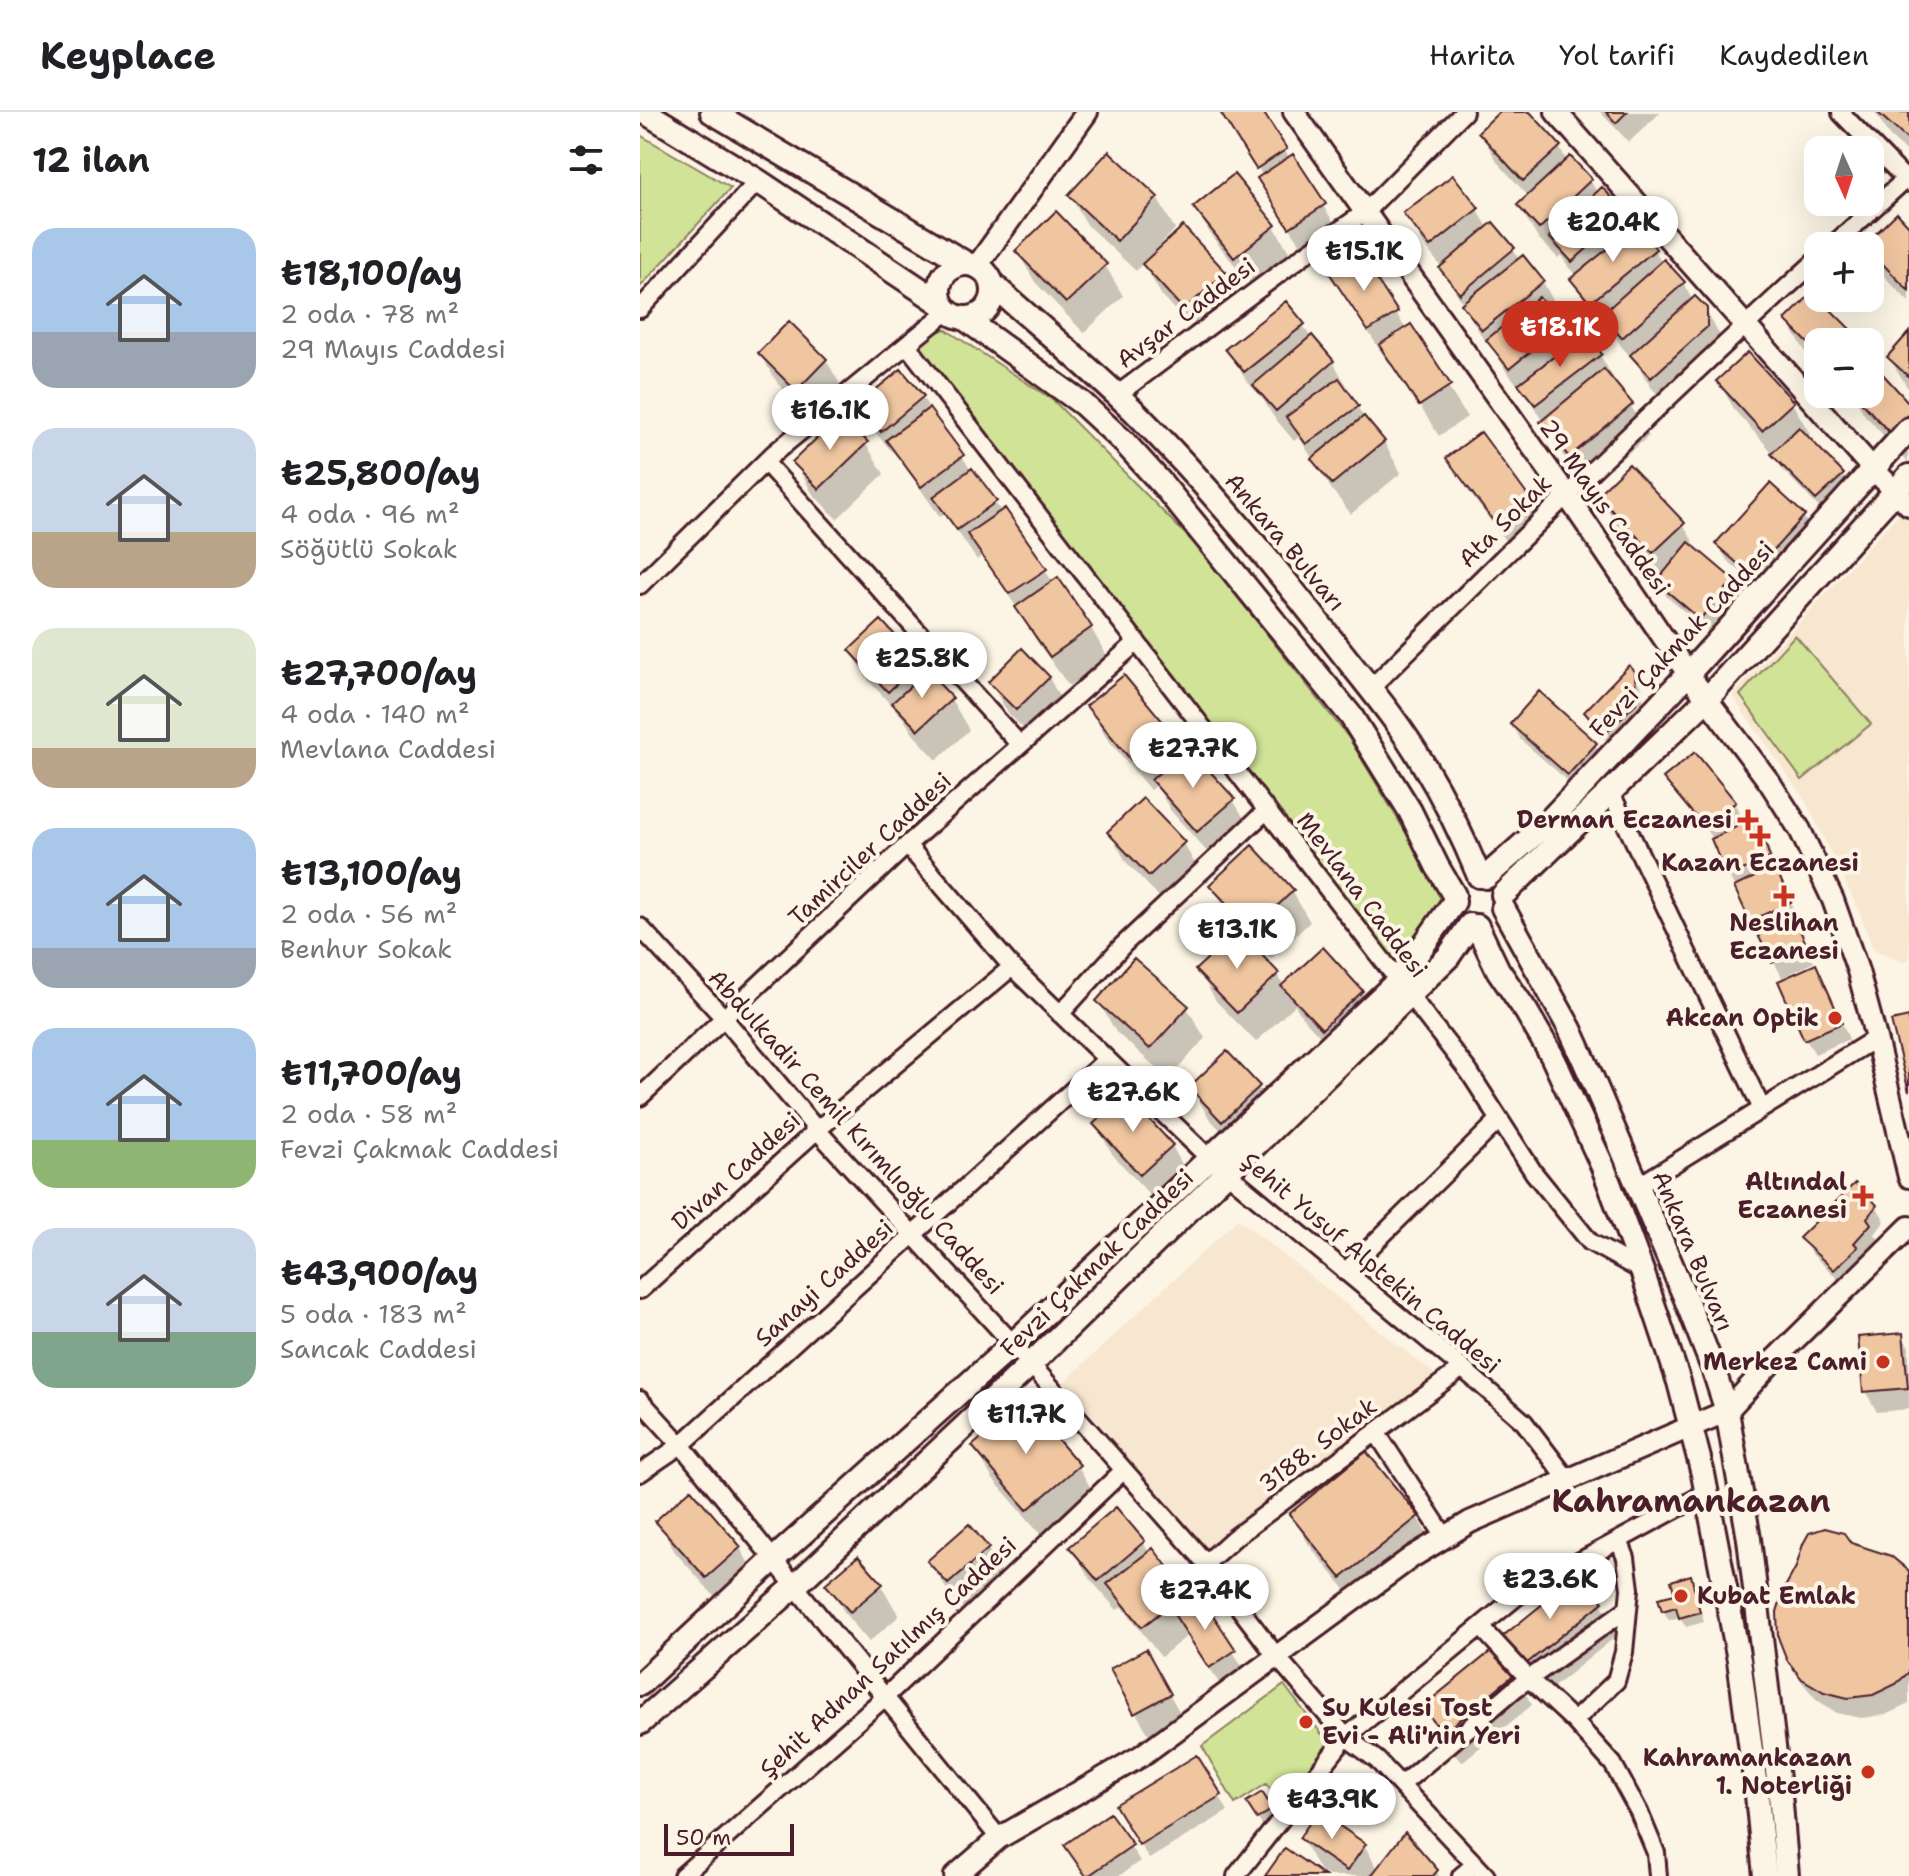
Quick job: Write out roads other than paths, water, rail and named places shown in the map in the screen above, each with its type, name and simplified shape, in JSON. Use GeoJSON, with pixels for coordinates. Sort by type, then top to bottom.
{"type":"FeatureCollection","features":[{"type":"Feature","properties":{"kind":"main road"},"geometry":{"type":"LineString","coordinates":[[645,112],[758,181],[1083,404],[1124,442],[1163,485],[1351,716],[1399,791],[1454,899],[1458,916],[1473,925],[1552,1056],[1603,1167],[1642,1271],[1691,1427],[1721,1559],[1743,1687],[1765,1876]]}},
{"type":"Feature","properties":{"kind":"main road","name":"Ankara Bulvarı"},"geometry":{"type":"LineString","coordinates":[[712,112],[985,271],[993,285],[1117,395],[1218,501],[1370,689],[1422,761],[1483,876]]}},
{"type":"Feature","properties":{"kind":"main road"},"geometry":{"type":"LineString","coordinates":[[972,265],[958,265],[943,276],[939,295],[951,311],[972,318],[987,309],[994,294],[993,285]]}},
{"type":"Feature","properties":{"kind":"main road","name":"Fevzi Çakmak Caddesi"},"geometry":{"type":"LineString","coordinates":[[1483,876],[1547,823],[1688,674],[1909,429]]}},
{"type":"Feature","properties":{"kind":"main road"},"geometry":{"type":"LineString","coordinates":[[1473,925],[1491,923],[1497,919],[1503,901],[1707,699],[1904,491]]}},
{"type":"Feature","properties":{"kind":"main road"},"geometry":{"type":"LineString","coordinates":[[1454,899],[1457,888],[1467,879],[1483,876],[1497,883],[1503,901]]}},
{"type":"Feature","properties":{"kind":"main road","name":"Fevzi Çakmak Caddesi"},"geometry":{"type":"LineString","coordinates":[[1403,988],[1454,899]]}},
{"type":"Feature","properties":{"kind":"main road","name":"Ankara Bulvarı"},"geometry":{"type":"LineString","coordinates":[[1503,901],[1570,1029],[1703,1342],[1727,1411],[1749,1539],[1775,1747],[1787,1876]]}},
{"type":"Feature","properties":{"kind":"main road","name":"Fevzi Çakmak Caddesi"},"geometry":{"type":"LineString","coordinates":[[640,1723],[795,1586],[1031,1364],[1218,1167],[1403,988],[1448,957],[1473,925]]}},
{"type":"Feature","properties":{"kind":"main road","name":"Fevzi Çakmak Caddesi"},"geometry":{"type":"LineString","coordinates":[[640,1684],[1013,1344],[1218,1167]]}},
{"type":"Feature","properties":{"kind":"street"},"geometry":{"type":"LineString","coordinates":[[972,265],[1087,112]]}},
{"type":"Feature","properties":{"kind":"street","name":"29 Mayıs Caddesi"},"geometry":{"type":"LineString","coordinates":[[1294,112],[1566,494],[1688,674],[1786,806],[1818,865],[1858,971],[1909,1177]]}},
{"type":"Feature","properties":{"kind":"street","name":"Avşar Caddesi"},"geometry":{"type":"LineString","coordinates":[[1117,395],[1364,213],[1464,112]]}},
{"type":"Feature","properties":{"kind":"street"},"geometry":{"type":"LineString","coordinates":[[1556,112],[1872,468],[1904,491]]}},
{"type":"Feature","properties":{"kind":"street"},"geometry":{"type":"LineString","coordinates":[[1841,113],[1908,179],[1848,232]]}},
{"type":"Feature","properties":{"kind":"street"},"geometry":{"type":"LineString","coordinates":[[640,309],[758,181]]}},
{"type":"Feature","properties":{"kind":"street","name":"Ata Sokak"},"geometry":{"type":"LineString","coordinates":[[1370,689],[1566,494],[1804,272]]}},
{"type":"Feature","properties":{"kind":"street"},"geometry":{"type":"LineString","coordinates":[[640,585],[765,462],[951,311]]}},
{"type":"Feature","properties":{"kind":"street","name":"Mevlana Caddesi"},"geometry":{"type":"LineString","coordinates":[[907,345],[1469,1072],[1534,1173],[1590,1242],[1642,1271]]}},
{"type":"Feature","properties":{"kind":"street"},"geometry":{"type":"LineString","coordinates":[[765,462],[1020,745]]}},
{"type":"Feature","properties":{"kind":"street","name":"Tamirciler Caddesi"},"geometry":{"type":"LineString","coordinates":[[640,1097],[907,845],[1137,642]]}},
{"type":"Feature","properties":{"kind":"street"},"geometry":{"type":"LineString","coordinates":[[1611,793],[1762,1109]]}},
{"type":"Feature","properties":{"kind":"street"},"geometry":{"type":"LineString","coordinates":[[1060,1014],[1123,945],[1267,810]]}},
{"type":"Feature","properties":{"kind":"street","name":"Şehit Yusuf Alptekin Caddesi"},"geometry":{"type":"LineString","coordinates":[[907,845],[1012,967],[1218,1167],[1524,1422],[1568,1480]]}},
{"type":"Feature","properties":{"kind":"street","name":"Abdulkadir Cemil Kırımlıoğlu Caddesi"},"geometry":{"type":"LineString","coordinates":[[640,927],[723,1017],[817,1130],[1124,1470],[1346,1737],[1377,1760],[1480,1870]]}},
{"type":"Feature","properties":{"kind":"street","name":"Divan Caddesi"},"geometry":{"type":"LineString","coordinates":[[640,1290],[817,1130],[1012,967]]}},
{"type":"Feature","properties":{"kind":"street"},"geometry":{"type":"LineString","coordinates":[[1638,1186],[1876,1038]]}},
{"type":"Feature","properties":{"kind":"street","name":"Sanayi Caddesi"},"geometry":{"type":"LineString","coordinates":[[640,1473],[681,1445],[1107,1059]]}},
{"type":"Feature","properties":{"kind":"street"},"geometry":{"type":"LineString","coordinates":[[1345,1272],[1499,1120]]}},
{"type":"Feature","properties":{"kind":"street"},"geometry":{"type":"LineString","coordinates":[[955,1876],[999,1838],[1141,1756],[1412,1557],[1445,1537],[1470,1522],[1727,1411],[1772,1362],[1909,1227]]}},
{"type":"Feature","properties":{"kind":"street","name":"3188. Sokak"},"geometry":{"type":"LineString","coordinates":[[1205,1564],[1234,1538],[1462,1368]]}},
{"type":"Feature","properties":{"kind":"street"},"geometry":{"type":"LineString","coordinates":[[640,1400],[681,1445],[999,1838]]}},
{"type":"Feature","properties":{"kind":"street"},"geometry":{"type":"LineString","coordinates":[[1376,1432],[1445,1537]]}},
{"type":"Feature","properties":{"kind":"street","name":"Şehit Adnan Satılmış Caddesi"},"geometry":{"type":"LineString","coordinates":[[682,1876],[885,1697],[1124,1470]]}},
{"type":"Feature","properties":{"kind":"street"},"geometry":{"type":"LineString","coordinates":[[1236,1876],[1346,1737],[1521,1593],[1706,1493]]}},
{"type":"Feature","properties":{"kind":"street"},"geometry":{"type":"LineString","coordinates":[[1574,1721],[1616,1681],[1624,1652],[1630,1589],[1626,1558],[1619,1540]]}},
{"type":"Feature","properties":{"kind":"street"},"geometry":{"type":"LineString","coordinates":[[1401,1785],[1528,1678],[1627,1609]]}},
{"type":"Feature","properties":{"kind":"street"},"geometry":{"type":"LineString","coordinates":[[1481,1627],[1613,1764],[1639,1812],[1656,1853],[1658,1876]]}},
{"type":"Feature","properties":{"kind":"street"},"geometry":{"type":"LineString","coordinates":[[1461,1876],[1480,1870]]}},
{"type":"Feature","properties":{"kind":"place","name":"Derman Eczanesi"},"geometry":{"type":"Point","coordinates":[1748,820]}},
{"type":"Feature","properties":{"kind":"place","name":"Kazan Eczanesi"},"geometry":{"type":"Point","coordinates":[1760,836]}},
{"type":"Feature","properties":{"kind":"place","name":"Neslihan Eczanesi"},"geometry":{"type":"Point","coordinates":[1784,896]}},
{"type":"Feature","properties":{"kind":"place","name":"Akcan Optik"},"geometry":{"type":"Point","coordinates":[1835,1018]}},
{"type":"Feature","properties":{"kind":"place","name":"Altındal Eczanesi"},"geometry":{"type":"Point","coordinates":[1863,1196]}},
{"type":"Feature","properties":{"kind":"place","name":"Merkez Cami"},"geometry":{"type":"Point","coordinates":[1883,1362]}},
{"type":"Feature","properties":{"kind":"place","name":"Kubat Emlak"},"geometry":{"type":"Point","coordinates":[1681,1596]}},
{"type":"Feature","properties":{"kind":"place","name":"Su Kulesi Tost Evi - Ali'nin Yeri"},"geometry":{"type":"Point","coordinates":[1306,1722]}},
{"type":"Feature","properties":{"kind":"place","name":"Kahramankazan 1. Noterliği"},"geometry":{"type":"Point","coordinates":[1868,1772]}},
{"type":"Feature","properties":{"kind":"district","name":"Kahramankazan"},"geometry":{"type":"Point","coordinates":[1691,1500]}}]}
